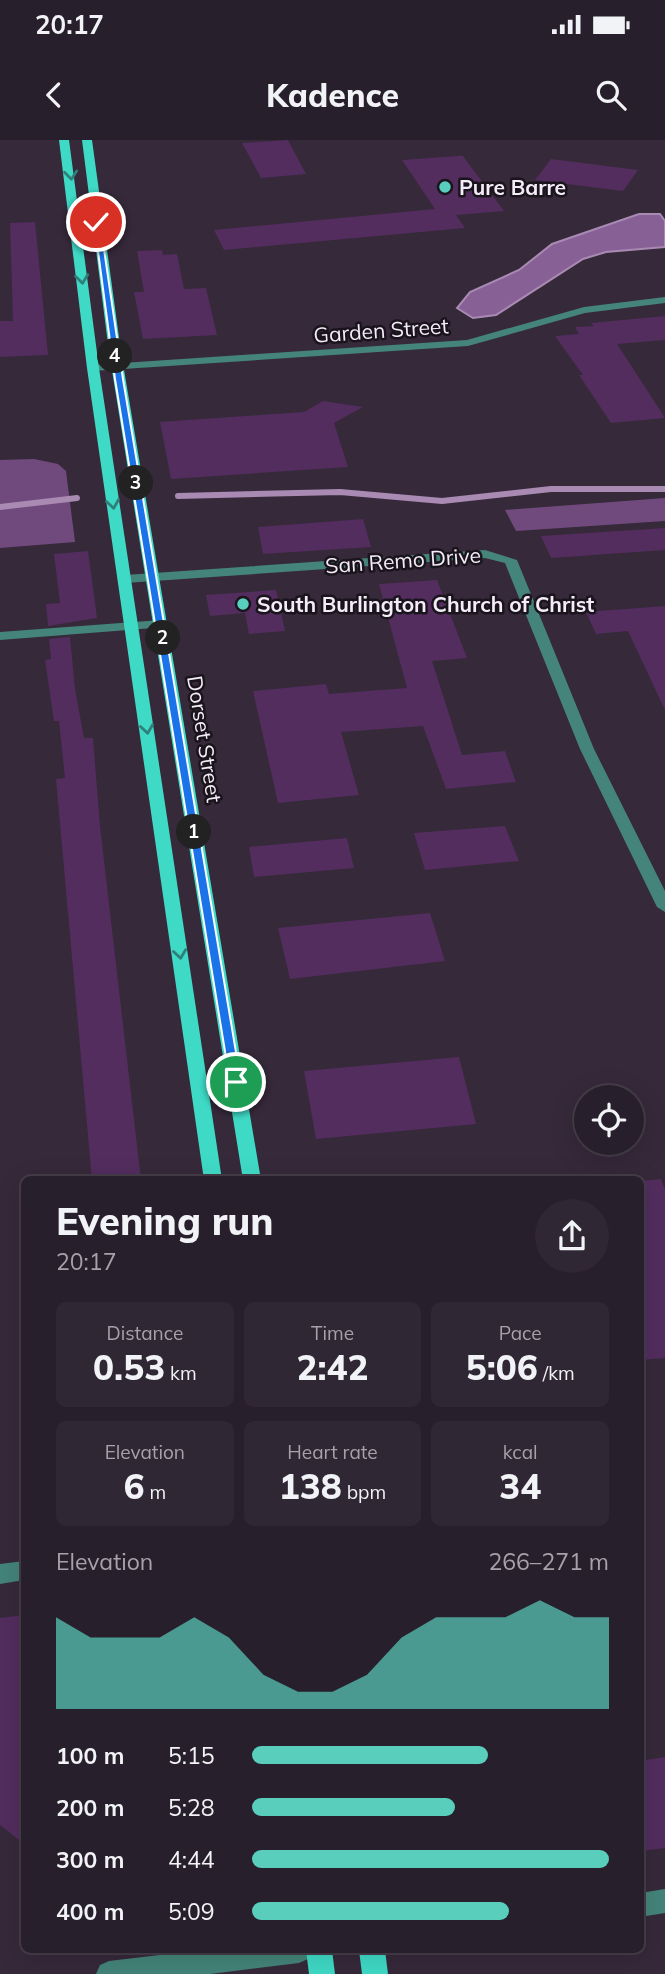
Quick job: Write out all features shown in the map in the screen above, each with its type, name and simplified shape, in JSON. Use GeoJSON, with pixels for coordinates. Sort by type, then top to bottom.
{"type":"FeatureCollection","features":[{"type":"Feature","properties":{"kind":"main road"},"geometry":{"type":"LineString","coordinates":[[65,140],[93,368],[212,1176]]}},
{"type":"Feature","properties":{"kind":"main road","name":"Dorset Street"},"geometry":{"type":"LineString","coordinates":[[87,140],[117,366],[251,1176]]}},
{"type":"Feature","properties":{"kind":"main road"},"geometry":{"type":"LineString","coordinates":[[75,211],[95,210]]}},
{"type":"Feature","properties":{"kind":"main road"},"geometry":{"type":"LineString","coordinates":[[319,1953],[322,1974]]}},
{"type":"Feature","properties":{"kind":"main road"},"geometry":{"type":"LineString","coordinates":[[372,1953],[375,1974]]}},
{"type":"Feature","properties":{"kind":"street","name":"Garden Street"},"geometry":{"type":"LineString","coordinates":[[93,368],[468,343],[584,310],[665,300]]}},
{"type":"Feature","properties":{"kind":"street","name":"San Remo Drive"},"geometry":{"type":"LineString","coordinates":[[125,579],[485,554],[510,559],[587,749],[665,907]]}},
{"type":"Feature","properties":{"kind":"street"},"geometry":{"type":"LineString","coordinates":[[0,636],[161,624]]}},
{"type":"Feature","properties":{"kind":"street"},"geometry":{"type":"LineString","coordinates":[[0,1574],[21,1571]]}},
{"type":"Feature","properties":{"kind":"street"},"geometry":{"type":"LineString","coordinates":[[644,1904],[665,1901]]}},
{"type":"Feature","properties":{"kind":"street"},"geometry":{"type":"LineString","coordinates":[[109,1974],[275,1953]]}},
{"type":"Feature","properties":{"kind":"shaded area"},"geometry":{"type":"Polygon","coordinates":[[[639,214],[660,214],[665,221],[665,247],[606,252],[583,259],[496,315],[473,318],[457,308],[470,292],[519,270],[552,244],[639,214]]]}},
{"type":"Feature","properties":{"kind":"shaded area"},"geometry":{"type":"Polygon","coordinates":[[[34,459],[58,464],[66,471],[75,542],[0,548],[0,460],[34,459]]]}},
{"type":"Feature","properties":{"kind":"shaded area"},"geometry":{"type":"Polygon","coordinates":[[[665,498],[665,521],[516,531],[505,510],[665,498]]]}},
{"type":"Feature","properties":{"kind":"building"},"geometry":{"type":"Polygon","coordinates":[[[288,140],[306,174],[261,178],[242,143],[288,140]]]}},
{"type":"Feature","properties":{"kind":"building"},"geometry":{"type":"Polygon","coordinates":[[[463,156],[504,211],[456,215],[465,228],[224,250],[214,230],[435,209],[402,160],[463,156]]]}},
{"type":"Feature","properties":{"kind":"building"},"geometry":{"type":"Polygon","coordinates":[[[551,159],[638,170],[623,191],[535,180],[551,159]]]}},
{"type":"Feature","properties":{"kind":"building"},"geometry":{"type":"Polygon","coordinates":[[[35,222],[48,355],[0,357],[0,321],[13,321],[10,223],[35,222]]]}},
{"type":"Feature","properties":{"kind":"building"},"geometry":{"type":"Polygon","coordinates":[[[162,250],[163,255],[177,254],[184,289],[206,288],[217,335],[143,339],[134,292],[144,292],[137,251],[162,250]]]}},
{"type":"Feature","properties":{"kind":"building"},"geometry":{"type":"Polygon","coordinates":[[[665,316],[665,340],[617,344],[665,418],[611,423],[579,375],[583,375],[555,336],[579,334],[575,327],[594,326],[591,323],[665,316]]]}},
{"type":"Feature","properties":{"kind":"building"},"geometry":{"type":"Polygon","coordinates":[[[323,401],[363,407],[334,423],[348,467],[171,479],[160,422],[304,412],[323,401]]]}},
{"type":"Feature","properties":{"kind":"building"},"geometry":{"type":"Polygon","coordinates":[[[363,519],[371,547],[263,554],[258,527],[363,519]]]}},
{"type":"Feature","properties":{"kind":"building"},"geometry":{"type":"Polygon","coordinates":[[[665,528],[665,550],[551,558],[541,536],[665,528]]]}},
{"type":"Feature","properties":{"kind":"building"},"geometry":{"type":"Polygon","coordinates":[[[88,551],[97,618],[48,626],[46,604],[60,603],[54,554],[88,551]]]}},
{"type":"Feature","properties":{"kind":"building"},"geometry":{"type":"Polygon","coordinates":[[[437,580],[467,658],[432,661],[462,755],[505,751],[516,782],[446,789],[423,726],[341,732],[359,795],[278,803],[253,691],[326,684],[329,694],[407,688],[379,584],[437,580]]]}},
{"type":"Feature","properties":{"kind":"building","name":"South Burlington Church of Christ"},"geometry":{"type":"Polygon","coordinates":[[[276,590],[285,631],[249,634],[245,613],[210,616],[206,595],[276,590]]]}},
{"type":"Feature","properties":{"kind":"building"},"geometry":{"type":"Polygon","coordinates":[[[665,606],[665,710],[628,631],[596,634],[586,612],[665,606]]]}},
{"type":"Feature","properties":{"kind":"building"},"geometry":{"type":"Polygon","coordinates":[[[70,637],[75,689],[84,738],[93,738],[100,826],[141,1176],[92,1176],[56,779],[65,778],[59,721],[54,721],[45,660],[51,659],[49,639],[70,637]]]}},
{"type":"Feature","properties":{"kind":"building"},"geometry":{"type":"Polygon","coordinates":[[[505,826],[519,861],[425,870],[414,833],[505,826]]]}},
{"type":"Feature","properties":{"kind":"building"},"geometry":{"type":"Polygon","coordinates":[[[347,838],[354,868],[254,877],[249,847],[347,838]]]}},
{"type":"Feature","properties":{"kind":"building"},"geometry":{"type":"Polygon","coordinates":[[[430,913],[445,961],[290,979],[278,928],[430,913]]]}},
{"type":"Feature","properties":{"kind":"building"},"geometry":{"type":"Polygon","coordinates":[[[459,1057],[476,1124],[316,1139],[304,1071],[459,1057]]]}},
{"type":"Feature","properties":{"kind":"building"},"geometry":{"type":"Polygon","coordinates":[[[661,1179],[665,1190],[665,1358],[644,1360],[644,1181],[661,1179]]]}},
{"type":"Feature","properties":{"kind":"building"},"geometry":{"type":"Polygon","coordinates":[[[21,1615],[21,1842],[0,1825],[0,1618],[21,1615]]]}},
{"type":"Feature","properties":{"kind":"building"},"geometry":{"type":"Polygon","coordinates":[[[665,1757],[665,1848],[644,1851],[644,1760],[665,1757]]]}},
{"type":"Feature","properties":{"kind":"waterway"},"geometry":{"type":"LineString","coordinates":[[178,496],[340,492],[442,501],[551,489],[665,489]]}},
{"type":"Feature","properties":{"kind":"waterway"},"geometry":{"type":"LineString","coordinates":[[0,507],[77,498]]}},
{"type":"Feature","properties":{"kind":"place","name":"Pure Barre"},"geometry":{"type":"Point","coordinates":[445,187]}},
{"type":"Feature","properties":{"kind":"place","name":"South Burlington Church of Christ"},"geometry":{"type":"Point","coordinates":[243,604]}},
{"type":"Feature","properties":{"kind":"route"},"geometry":{"type":"LineString","coordinates":[[96,222],[119,379],[236,1082]]}}]}
